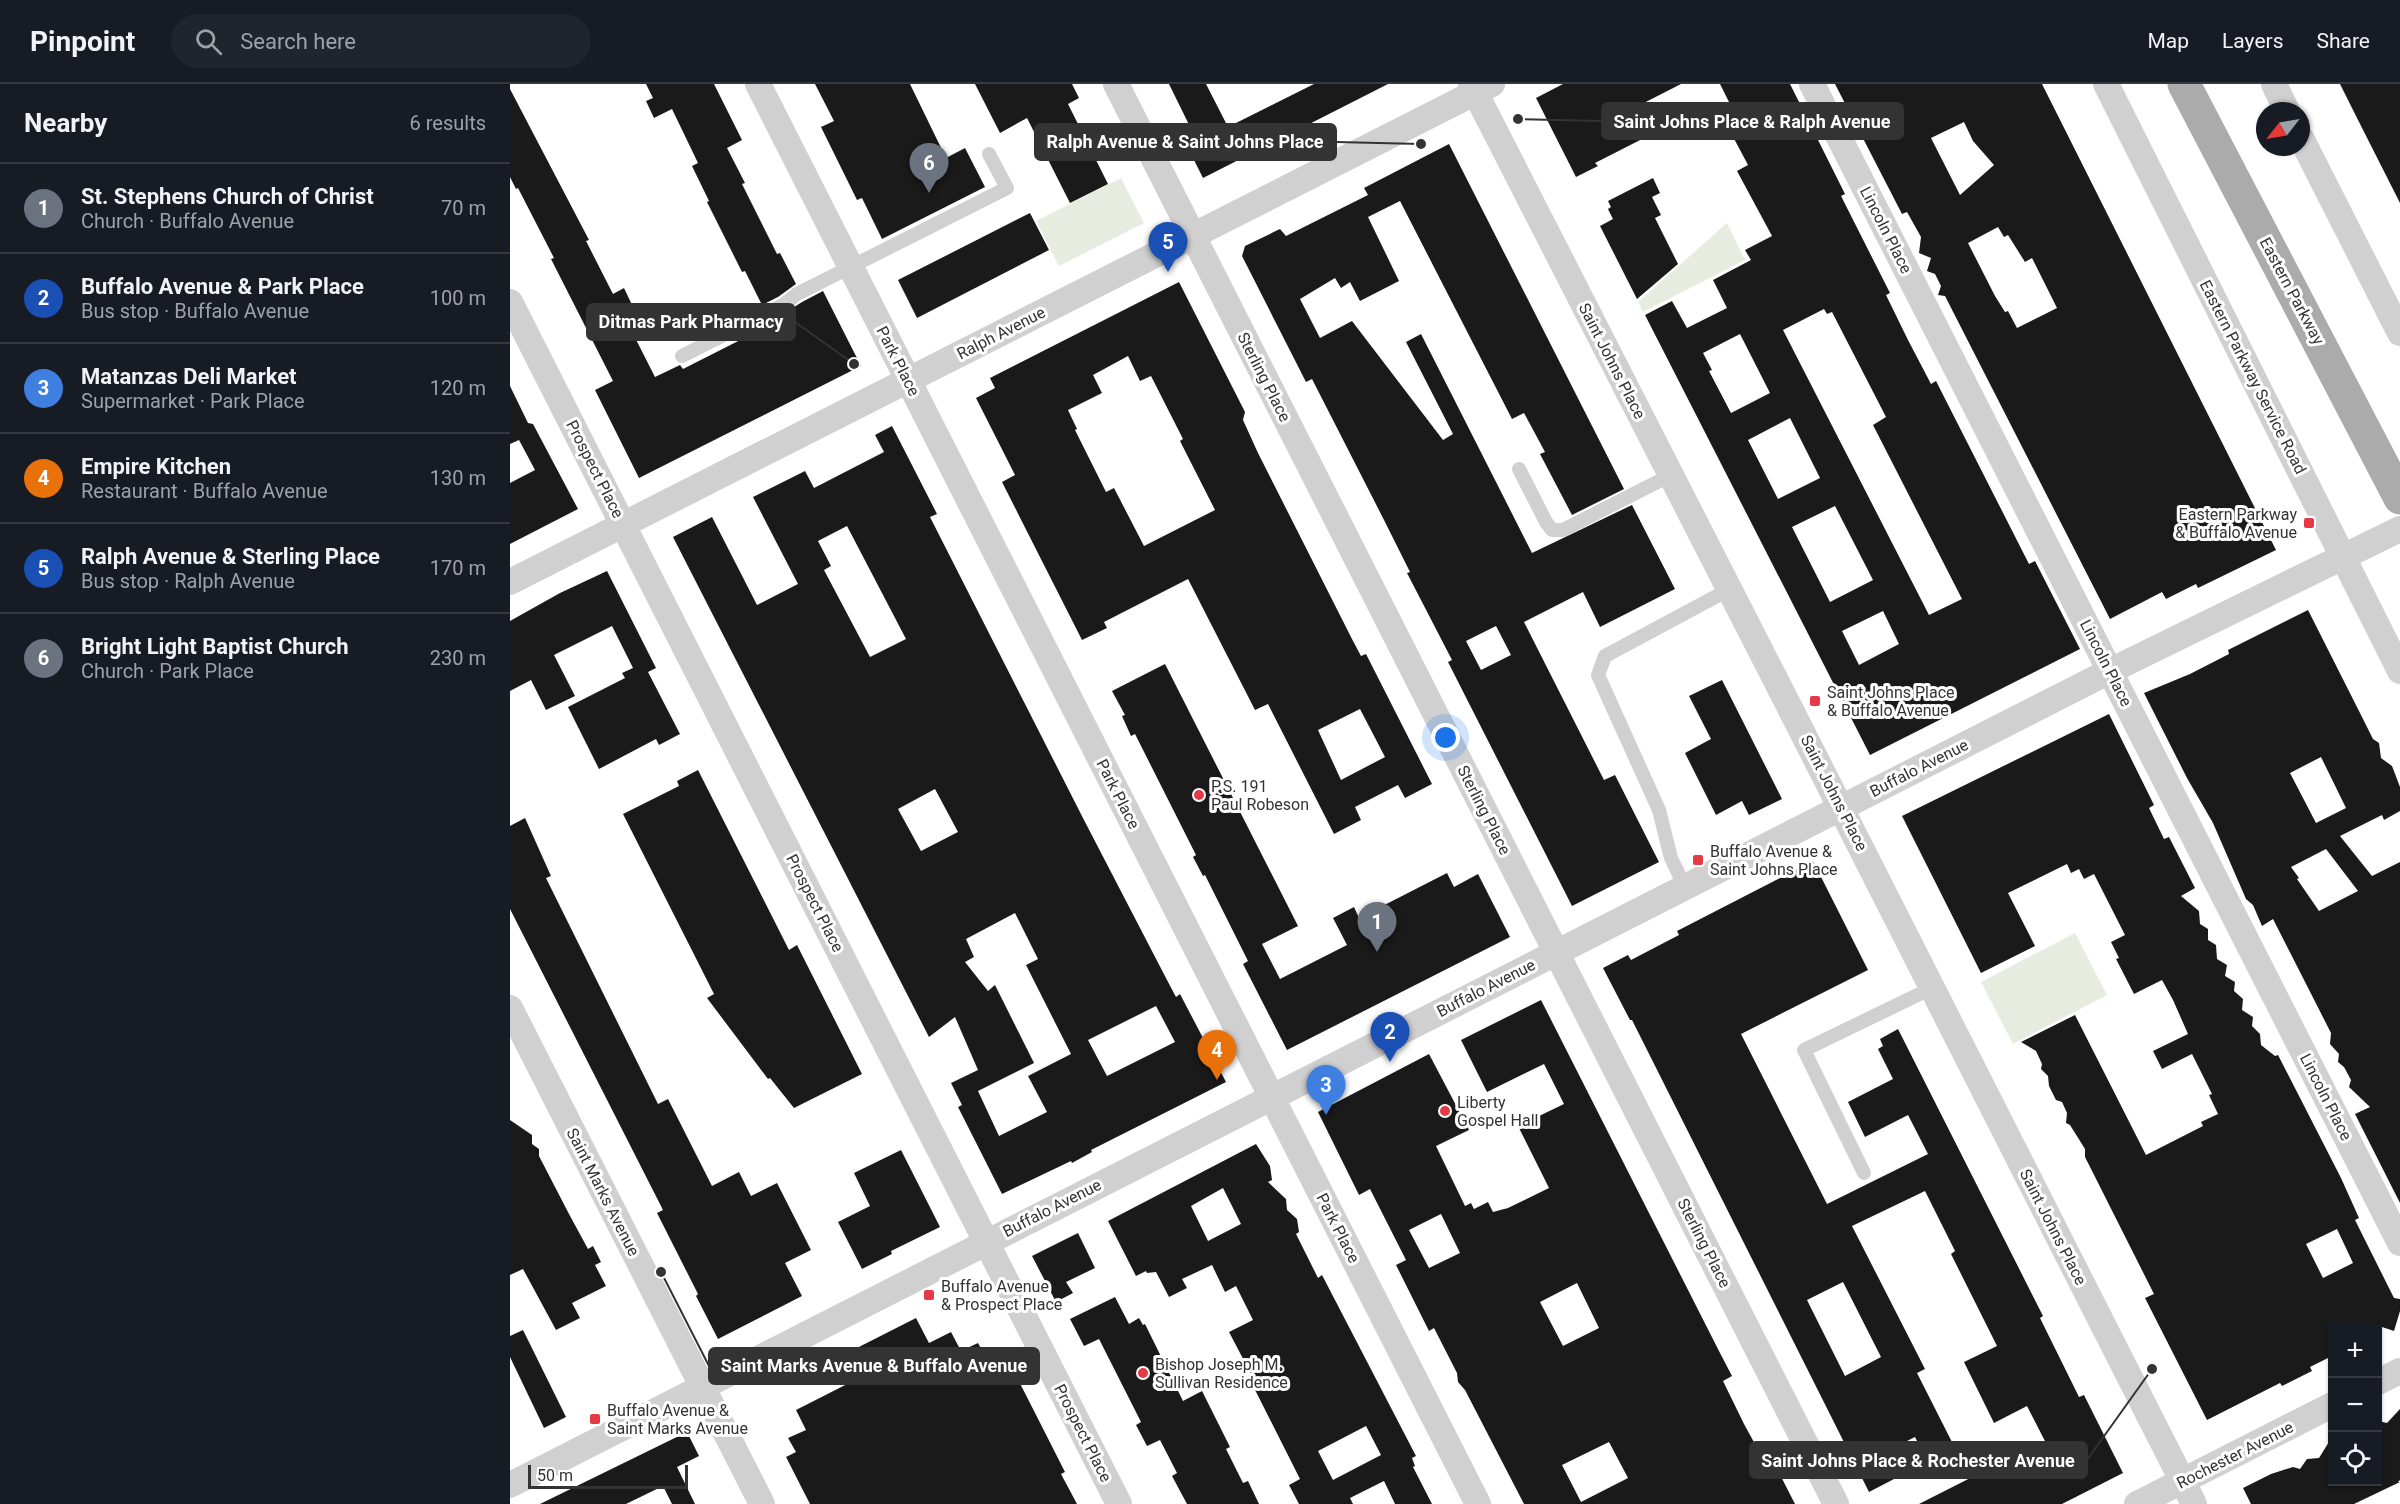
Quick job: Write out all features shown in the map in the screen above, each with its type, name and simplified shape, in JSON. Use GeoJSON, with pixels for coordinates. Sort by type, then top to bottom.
{"type":"FeatureCollection","features":[{"type":"Feature","properties":{"kind":"main road","name":"Eastern Parkway"},"geometry":{"type":"LineString","coordinates":[[2184,84],[2400,498]]}},
{"type":"Feature","properties":{"kind":"street","name":"Park Place"},"geometry":{"type":"LineString","coordinates":[[758,84],[1478,1504]]}},
{"type":"Feature","properties":{"kind":"street","name":"Sterling Place"},"geometry":{"type":"LineString","coordinates":[[1116,84],[1836,1504]]}},
{"type":"Feature","properties":{"kind":"street","name":"Lincoln Place"},"geometry":{"type":"LineString","coordinates":[[1812,84],[2400,1243]]}},
{"type":"Feature","properties":{"kind":"street","name":"Eastern Parkway Service Road"},"geometry":{"type":"LineString","coordinates":[[2106,84],[2400,670]]}},
{"type":"Feature","properties":{"kind":"street"},"geometry":{"type":"LineString","coordinates":[[2274,84],[2283,102]]}},
{"type":"Feature","properties":{"kind":"street","name":"Ralph Avenue"},"geometry":{"type":"LineString","coordinates":[[510,582],[1193,236],[1479,87]]}},
{"type":"Feature","properties":{"kind":"street","name":"Saint Johns Place"},"geometry":{"type":"LineString","coordinates":[[1479,87],[1671,475],[2194,1504]]}},
{"type":"Feature","properties":{"kind":"street"},"geometry":{"type":"LineString","coordinates":[[2310,156],[2400,333]]}},
{"type":"Feature","properties":{"kind":"street","name":"Prospect Place"},"geometry":{"type":"LineString","coordinates":[[510,302],[1119,1504]]}},
{"type":"Feature","properties":{"kind":"street","name":"Buffalo Avenue"},"geometry":{"type":"LineString","coordinates":[[510,1485],[2110,671],[2400,529]]}},
{"type":"Feature","properties":{"kind":"street","name":"Saint Marks Avenue"},"geometry":{"type":"LineString","coordinates":[[510,1008],[762,1504]]}},
{"type":"Feature","properties":{"kind":"street"},"geometry":{"type":"LineString","coordinates":[[2382,1380],[2400,1371]]}},
{"type":"Feature","properties":{"kind":"street","name":"Rochester Avenue"},"geometry":{"type":"LineString","coordinates":[[2137,1504],[2328,1407]]}},
{"type":"Feature","properties":{"kind":"lane"},"geometry":{"type":"LineString","coordinates":[[682,356],[783,305],[797,294],[1007,188],[989,154]]}},
{"type":"Feature","properties":{"kind":"lane"},"geometry":{"type":"LineString","coordinates":[[1519,469],[1552,530],[1563,530],[1671,475]]}},
{"type":"Feature","properties":{"kind":"lane"},"geometry":{"type":"LineString","coordinates":[[1685,887],[1671,858],[1659,810],[1598,675],[1605,656],[1730,589]]}},
{"type":"Feature","properties":{"kind":"lane"},"geometry":{"type":"LineString","coordinates":[[1864,1173],[1804,1050],[1932,988]]}},
{"type":"Feature","properties":{"kind":"shaded area"},"geometry":{"type":"Polygon","coordinates":[[[1121,178],[1144,223],[1059,266],[1036,221],[1121,178]]]}},
{"type":"Feature","properties":{"kind":"shaded area"},"geometry":{"type":"Polygon","coordinates":[[[1727,223],[1745,260],[1643,312],[1638,302],[1727,223]]]}},
{"type":"Feature","properties":{"kind":"shaded area"},"geometry":{"type":"Polygon","coordinates":[[[2075,933],[2107,995],[2013,1044],[1981,982],[2075,933]]]}},
{"type":"Feature","properties":{"kind":"building"},"geometry":{"type":"Polygon","coordinates":[[[646,84],[714,84],[742,140],[727,148],[777,254],[780,253],[796,284],[778,297],[762,305],[745,271],[742,272],[707,202],[709,201],[692,166],[698,163],[672,109],[654,118],[646,101],[653,98],[646,84]]]}},
{"type":"Feature","properties":{"kind":"building"},"geometry":{"type":"Polygon","coordinates":[[[815,84],[910,84],[946,158],[965,148],[985,187],[882,239],[862,198],[857,200],[821,127],[834,121],[815,84]]]}},
{"type":"Feature","properties":{"kind":"building"},"geometry":{"type":"Polygon","coordinates":[[[975,84],[1072,84],[1079,98],[1068,104],[1108,184],[1070,203],[1027,118],[1000,133],[975,84]]]}},
{"type":"Feature","properties":{"kind":"building"},"geometry":{"type":"Polygon","coordinates":[[[1169,84],[1206,84],[1228,127],[1314,84],[1388,84],[1203,178],[1188,148],[1198,143],[1169,84]]]}},
{"type":"Feature","properties":{"kind":"building"},"geometry":{"type":"Polygon","coordinates":[[[1563,84],[1681,84],[1634,108],[1648,136],[1595,163],[1598,166],[1576,177],[1536,98],[1563,84]]]}},
{"type":"Feature","properties":{"kind":"building"},"geometry":{"type":"Polygon","coordinates":[[[1720,84],[1790,84],[1845,194],[1841,196],[1890,293],[1886,295],[1908,340],[1931,384],[1936,381],[2029,564],[2035,561],[2080,649],[1870,755],[1645,315],[1672,301],[1687,328],[1727,308],[1713,280],[1751,260],[1745,250],[1772,236],[1737,171],[1748,165],[1722,116],[1733,110],[1720,84]],[[1824,309],[1783,330],[1929,615],[1962,599],[1873,425],[1886,417],[1832,312],[1827,314],[1824,309]],[[1740,334],[1703,353],[1712,370],[1709,371],[1731,413],[1770,393],[1740,334]],[[1790,418],[1748,440],[1778,499],[1820,478],[1790,418]],[[1835,506],[1792,527],[1830,602],[1873,580],[1835,506]],[[1883,611],[1842,631],[1859,665],[1899,644],[1883,611]]]}},
{"type":"Feature","properties":{"kind":"building"},"geometry":{"type":"Polygon","coordinates":[[[1835,84],[2042,84],[2276,550],[2198,588],[2196,584],[2166,599],[2162,592],[2110,619],[1945,296],[1938,295],[1941,286],[1935,274],[1927,271],[1931,258],[1919,253],[1921,237],[1907,212],[1902,214],[1835,84]],[[1964,122],[1931,138],[1960,195],[1994,165],[1973,141],[1964,122]],[[1998,227],[1968,243],[1995,296],[2005,312],[2008,311],[2017,328],[2057,308],[2032,258],[2025,262],[2008,235],[2004,237],[1998,227]]]}},
{"type":"Feature","properties":{"kind":"building"},"geometry":{"type":"Polygon","coordinates":[[[2340,84],[2400,84],[2400,203],[2356,116],[2340,84]]]}},
{"type":"Feature","properties":{"kind":"building"},"geometry":{"type":"Polygon","coordinates":[[[510,89],[589,240],[586,241],[613,294],[624,288],[632,305],[621,310],[655,377],[680,365],[683,369],[754,333],[823,291],[861,366],[639,478],[595,390],[613,381],[551,259],[554,258],[510,177],[510,89]]]}},
{"type":"Feature","properties":{"kind":"building"},"geometry":{"type":"Polygon","coordinates":[[[1449,144],[1624,489],[1572,515],[1540,454],[1545,452],[1524,413],[1512,419],[1400,201],[1368,217],[1399,281],[1360,301],[1350,282],[1341,288],[1335,278],[1300,299],[1320,338],[1352,321],[1443,440],[1453,434],[1406,342],[1421,334],[1532,553],[1632,505],[1675,589],[1600,627],[1583,592],[1524,622],[1604,780],[1615,775],[1659,862],[1572,906],[1448,662],[1452,660],[1407,573],[1410,572],[1383,518],[1312,379],[1306,382],[1242,256],[1245,246],[1280,229],[1286,236],[1368,195],[1364,188],[1449,144]],[[1496,626],[1466,641],[1481,670],[1511,655],[1496,626]]]}},
{"type":"Feature","properties":{"kind":"building"},"geometry":{"type":"Polygon","coordinates":[[[1653,178],[1660,193],[1652,197],[1661,215],[1655,218],[1678,264],[1637,299],[1600,226],[1613,219],[1608,209],[1611,207],[1608,201],[1653,178]]]}},
{"type":"Feature","properties":{"kind":"building"},"geometry":{"type":"Polygon","coordinates":[[[1030,213],[1049,250],[917,318],[898,280],[1030,213]]]}},
{"type":"Feature","properties":{"kind":"building"},"geometry":{"type":"Polygon","coordinates":[[[1179,282],[1245,412],[1243,420],[1258,453],[1352,639],[1361,656],[1366,654],[1432,784],[1405,798],[1398,785],[1355,807],[1361,820],[1334,834],[1268,704],[1255,710],[1188,579],[1104,622],[1107,628],[1082,640],[1002,482],[1015,475],[976,398],[995,388],[990,378],[1179,282]],[[1128,356],[1093,375],[1102,393],[1068,410],[1077,429],[1075,430],[1106,492],[1114,488],[1144,546],[1215,510],[1180,441],[1183,439],[1151,376],[1140,381],[1128,356]],[[1360,709],[1318,730],[1341,780],[1385,757],[1360,709]]]}},
{"type":"Feature","properties":{"kind":"building"},"geometry":{"type":"Polygon","coordinates":[[[510,386],[528,423],[533,424],[578,509],[510,544],[510,483],[535,470],[519,440],[510,444],[510,386]]]}},
{"type":"Feature","properties":{"kind":"building"},"geometry":{"type":"Polygon","coordinates":[[[892,426],[937,514],[930,517],[1084,820],[1176,997],[1180,994],[1226,1082],[1091,1150],[1092,1152],[1072,1163],[1071,1161],[1002,1194],[958,1107],[962,1105],[951,1083],[978,1070],[955,1017],[929,1037],[673,537],[712,517],[757,605],[798,584],[753,497],[805,471],[814,488],[884,452],[875,435],[892,426]],[[847,526],[818,541],[831,566],[824,570],[870,657],[906,639],[847,526]],[[935,789],[898,809],[921,851],[958,832],[935,789]],[[1015,913],[966,939],[974,957],[965,962],[988,991],[995,985],[1034,1063],[978,1091],[999,1136],[1047,1112],[1028,1076],[1071,1054],[1026,965],[1038,959],[1015,913]],[[1156,1006],[1088,1040],[1107,1076],[1175,1042],[1156,1006]]]}},
{"type":"Feature","properties":{"kind":"building"},"geometry":{"type":"Polygon","coordinates":[[[607,571],[656,668],[648,672],[680,734],[659,745],[656,739],[599,769],[568,707],[625,678],[622,673],[633,668],[612,626],[554,655],[575,696],[546,710],[531,680],[510,691],[510,621],[560,593],[607,571]]]}},
{"type":"Feature","properties":{"kind":"building"},"geometry":{"type":"Polygon","coordinates":[[[2308,610],[2373,739],[2379,743],[2381,758],[2392,766],[2400,787],[2400,811],[2384,820],[2382,815],[2340,836],[2372,876],[2400,862],[2400,1203],[2355,1114],[2370,1107],[2349,1087],[2351,1080],[2344,1067],[2338,1062],[2339,1054],[2330,1044],[2331,1033],[2273,919],[2262,926],[2253,905],[2246,899],[2213,823],[2187,778],[2144,693],[2190,674],[2229,654],[2228,650],[2308,610]],[[2321,757],[2290,773],[2316,823],[2346,808],[2321,757]],[[2326,849],[2291,867],[2319,911],[2358,891],[2326,849]]]}},
{"type":"Feature","properties":{"kind":"building"},"geometry":{"type":"Polygon","coordinates":[[[1165,664],[1298,926],[1262,944],[1280,979],[1347,945],[1333,918],[1354,907],[1359,918],[1447,873],[1454,887],[1478,874],[1510,937],[1287,1050],[1243,964],[1248,961],[1205,875],[1203,876],[1193,857],[1196,855],[1135,734],[1131,736],[1122,716],[1125,715],[1112,691],[1165,664]]]}},
{"type":"Feature","properties":{"kind":"building"},"geometry":{"type":"Polygon","coordinates":[[[1722,680],[1782,799],[1749,815],[1742,801],[1716,815],[1685,753],[1711,739],[1689,696],[1722,680]]]}},
{"type":"Feature","properties":{"kind":"building"},"geometry":{"type":"Polygon","coordinates":[[[2109,714],[2154,805],[2149,808],[2164,839],[2169,837],[2195,888],[2181,896],[2199,911],[2200,924],[2208,929],[2208,940],[2216,945],[2217,959],[2227,965],[2225,976],[2235,982],[2234,991],[2243,999],[2242,1010],[2253,1017],[2252,1026],[2260,1034],[2261,1045],[2275,1056],[2278,1055],[2341,1178],[2359,1218],[2355,1220],[2394,1298],[2400,1299],[2400,1311],[2394,1331],[2382,1327],[2382,1324],[2328,1324],[2328,1358],[2310,1367],[2312,1371],[2282,1386],[2280,1383],[2207,1420],[2145,1298],[2154,1294],[2085,1157],[2085,1149],[2070,1125],[2066,1123],[2067,1113],[2062,1102],[2056,1100],[2049,1086],[2048,1076],[2041,1069],[2042,1064],[2036,1051],[2021,1042],[2075,1015],[2146,1155],[2203,1126],[2201,1122],[2218,1114],[2209,1095],[2212,1094],[2192,1054],[2162,1069],[2153,1051],[2188,1034],[2173,1000],[2162,980],[2134,994],[2116,959],[2119,958],[2111,942],[2125,935],[2094,874],[2084,879],[2079,869],[2071,873],[2067,864],[2008,893],[2035,946],[1981,973],[1902,816],[2109,714]],[[2337,1229],[2306,1244],[2323,1278],[2353,1263],[2337,1229]]]}},
{"type":"Feature","properties":{"kind":"building"},"geometry":{"type":"Polygon","coordinates":[[[698,770],[789,950],[797,945],[862,1074],[794,1108],[770,1078],[768,1079],[707,998],[714,994],[623,814],[679,786],[677,781],[698,770]]]}},
{"type":"Feature","properties":{"kind":"building"},"geometry":{"type":"Polygon","coordinates":[[[525,818],[551,876],[546,878],[658,1104],[668,1099],[712,1186],[739,1172],[751,1196],[777,1183],[811,1250],[785,1263],[802,1296],[718,1339],[657,1213],[663,1210],[510,909],[510,826],[525,818]]]}},
{"type":"Feature","properties":{"kind":"building"},"geometry":{"type":"Polygon","coordinates":[[[1813,861],[1868,970],[1741,1034],[1827,1204],[1928,1154],[1908,1115],[1865,1137],[1848,1102],[1893,1079],[1878,1049],[1883,1046],[1880,1039],[1898,1029],[2043,1316],[2040,1318],[2079,1397],[2084,1395],[2123,1473],[2062,1504],[1919,1504],[1988,1469],[1992,1476],[2048,1447],[2027,1406],[1994,1423],[1964,1362],[1997,1346],[1951,1254],[1955,1251],[1925,1191],[1852,1226],[1925,1369],[1917,1373],[1955,1448],[1928,1462],[1915,1437],[1883,1453],[1896,1478],[1869,1492],[1632,1020],[1603,968],[1628,955],[1631,960],[1679,935],[1677,931],[1813,861]],[[1843,1282],[1807,1300],[1845,1376],[1881,1357],[1843,1282]]]}},
{"type":"Feature","properties":{"kind":"building"},"geometry":{"type":"Polygon","coordinates":[[[1541,1000],[1732,1376],[1723,1381],[1744,1424],[1767,1466],[1774,1463],[1795,1504],[1524,1504],[1465,1390],[1458,1382],[1457,1373],[1434,1328],[1429,1331],[1396,1265],[1406,1260],[1370,1189],[1359,1195],[1318,1112],[1429,1054],[1469,1130],[1436,1146],[1465,1206],[1471,1203],[1474,1209],[1488,1202],[1493,1212],[1508,1208],[1549,1188],[1518,1126],[1564,1104],[1544,1064],[1487,1092],[1461,1040],[1541,1000]],[[1441,1214],[1409,1230],[1429,1268],[1460,1253],[1441,1214]],[[1577,1283],[1540,1302],[1563,1346],[1599,1328],[1577,1283]],[[1609,1442],[1562,1465],[1581,1502],[1628,1478],[1609,1442]]]}},
{"type":"Feature","properties":{"kind":"building"},"geometry":{"type":"Polygon","coordinates":[[[510,1120],[532,1135],[532,1144],[539,1149],[539,1156],[588,1249],[593,1246],[601,1262],[595,1265],[606,1286],[572,1303],[580,1318],[556,1330],[523,1269],[510,1275],[510,1120]]]}},
{"type":"Feature","properties":{"kind":"building"},"geometry":{"type":"Polygon","coordinates":[[[1256,1144],[1270,1166],[1272,1180],[1268,1182],[1286,1199],[1287,1210],[1297,1219],[1299,1232],[1296,1234],[1318,1278],[1322,1275],[1416,1456],[1412,1458],[1415,1466],[1413,1467],[1432,1504],[1395,1504],[1384,1481],[1350,1498],[1353,1504],[1299,1504],[1289,1485],[1300,1479],[1248,1376],[1251,1374],[1229,1332],[1253,1320],[1236,1286],[1225,1292],[1212,1265],[1182,1279],[1187,1288],[1169,1297],[1156,1272],[1147,1273],[1146,1271],[1136,1276],[1108,1221],[1256,1144]],[[1223,1188],[1191,1206],[1208,1241],[1241,1224],[1223,1188]],[[1366,1426],[1318,1451],[1333,1480],[1381,1455],[1366,1426]]]}},
{"type":"Feature","properties":{"kind":"building"},"geometry":{"type":"Polygon","coordinates":[[[901,1150],[940,1227],[891,1251],[892,1254],[862,1269],[838,1222],[870,1206],[854,1173],[901,1150]]]}},
{"type":"Feature","properties":{"kind":"building"},"geometry":{"type":"Polygon","coordinates":[[[1078,1233],[1095,1268],[1066,1282],[1073,1293],[1056,1302],[1032,1256],[1078,1233]]]}},
{"type":"Feature","properties":{"kind":"building"},"geometry":{"type":"Polygon","coordinates":[[[1115,1297],[1129,1324],[1139,1318],[1143,1325],[1145,1324],[1183,1401],[1202,1391],[1230,1447],[1226,1449],[1243,1483],[1248,1481],[1259,1504],[1187,1504],[1172,1476],[1177,1473],[1160,1440],[1147,1446],[1136,1425],[1141,1422],[1099,1339],[1084,1346],[1070,1319],[1115,1297]]]}},
{"type":"Feature","properties":{"kind":"building"},"geometry":{"type":"Polygon","coordinates":[[[916,1318],[929,1343],[951,1332],[961,1351],[978,1343],[985,1356],[1002,1348],[1065,1472],[1061,1474],[1077,1504],[810,1504],[786,1457],[796,1452],[788,1438],[806,1430],[796,1410],[861,1377],[849,1352],[916,1318]]]}},
{"type":"Feature","properties":{"kind":"building"},"geometry":{"type":"Polygon","coordinates":[[[523,1330],[566,1417],[544,1428],[510,1357],[510,1336],[523,1330]]]}},
{"type":"Feature","properties":{"kind":"building"},"geometry":{"type":"Polygon","coordinates":[[[2400,1409],[2400,1480],[2398,1482],[2400,1482],[2354,1504],[2251,1504],[2243,1488],[2271,1474],[2293,1467],[2300,1469],[2307,1459],[2319,1458],[2328,1443],[2328,1486],[2382,1486],[2382,1422],[2387,1423],[2400,1409]]]}},
{"type":"Feature","properties":{"kind":"building"},"geometry":{"type":"Polygon","coordinates":[[[687,1432],[699,1456],[677,1467],[695,1504],[672,1504],[663,1486],[626,1504],[540,1504],[687,1432]]]}},
{"type":"Feature","properties":{"kind":"place","name":"Saint Johns Place & Ralph Avenue"},"geometry":{"type":"Point","coordinates":[1518,119]}},
{"type":"Feature","properties":{"kind":"place","name":"Ralph Avenue & Saint Johns Place"},"geometry":{"type":"Point","coordinates":[1421,144]}},
{"type":"Feature","properties":{"kind":"place","name":"Bright Light Baptist Church"},"geometry":{"type":"Point","coordinates":[929,193]}},
{"type":"Feature","properties":{"kind":"place","name":"Ralph Avenue & Sterling Place"},"geometry":{"type":"Point","coordinates":[1168,272]}},
{"type":"Feature","properties":{"kind":"place","name":"Ditmas Park Pharmacy"},"geometry":{"type":"Point","coordinates":[854,364]}},
{"type":"Feature","properties":{"kind":"place","name":"Eastern Parkway & Buffalo Avenue"},"geometry":{"type":"Point","coordinates":[2309,523]}},
{"type":"Feature","properties":{"kind":"place","name":"Saint Johns Place & Buffalo Avenue"},"geometry":{"type":"Point","coordinates":[1815,701]}},
{"type":"Feature","properties":{"kind":"place","name":"P.S. 191 Paul Robeson"},"geometry":{"type":"Point","coordinates":[1199,795]}},
{"type":"Feature","properties":{"kind":"place","name":"Buffalo Avenue & Saint Johns Place"},"geometry":{"type":"Point","coordinates":[1698,860]}},
{"type":"Feature","properties":{"kind":"place","name":"St. Stephens Church of Christ"},"geometry":{"type":"Point","coordinates":[1377,952]}},
{"type":"Feature","properties":{"kind":"place","name":"Buffalo Avenue & Park Place"},"geometry":{"type":"Point","coordinates":[1390,1062]}},
{"type":"Feature","properties":{"kind":"place","name":"Empire Kitchen"},"geometry":{"type":"Point","coordinates":[1217,1080]}},
{"type":"Feature","properties":{"kind":"place","name":"Liberty Gospel Hall"},"geometry":{"type":"Point","coordinates":[1445,1111]}},
{"type":"Feature","properties":{"kind":"place","name":"Matanzas Deli Market"},"geometry":{"type":"Point","coordinates":[1326,1115]}},
{"type":"Feature","properties":{"kind":"place","name":"Saint Marks Avenue & Buffalo Avenue"},"geometry":{"type":"Point","coordinates":[661,1272]}},
{"type":"Feature","properties":{"kind":"place","name":"Buffalo Avenue & Prospect Place"},"geometry":{"type":"Point","coordinates":[929,1295]}},
{"type":"Feature","properties":{"kind":"place","name":"Saint Johns Place & Rochester Avenue"},"geometry":{"type":"Point","coordinates":[2152,1369]}},
{"type":"Feature","properties":{"kind":"place","name":"Bishop Joseph M. Sullivan Residence"},"geometry":{"type":"Point","coordinates":[1143,1373]}},
{"type":"Feature","properties":{"kind":"place","name":"Buffalo Avenue & Saint Marks Avenue"},"geometry":{"type":"Point","coordinates":[595,1419]}}]}
